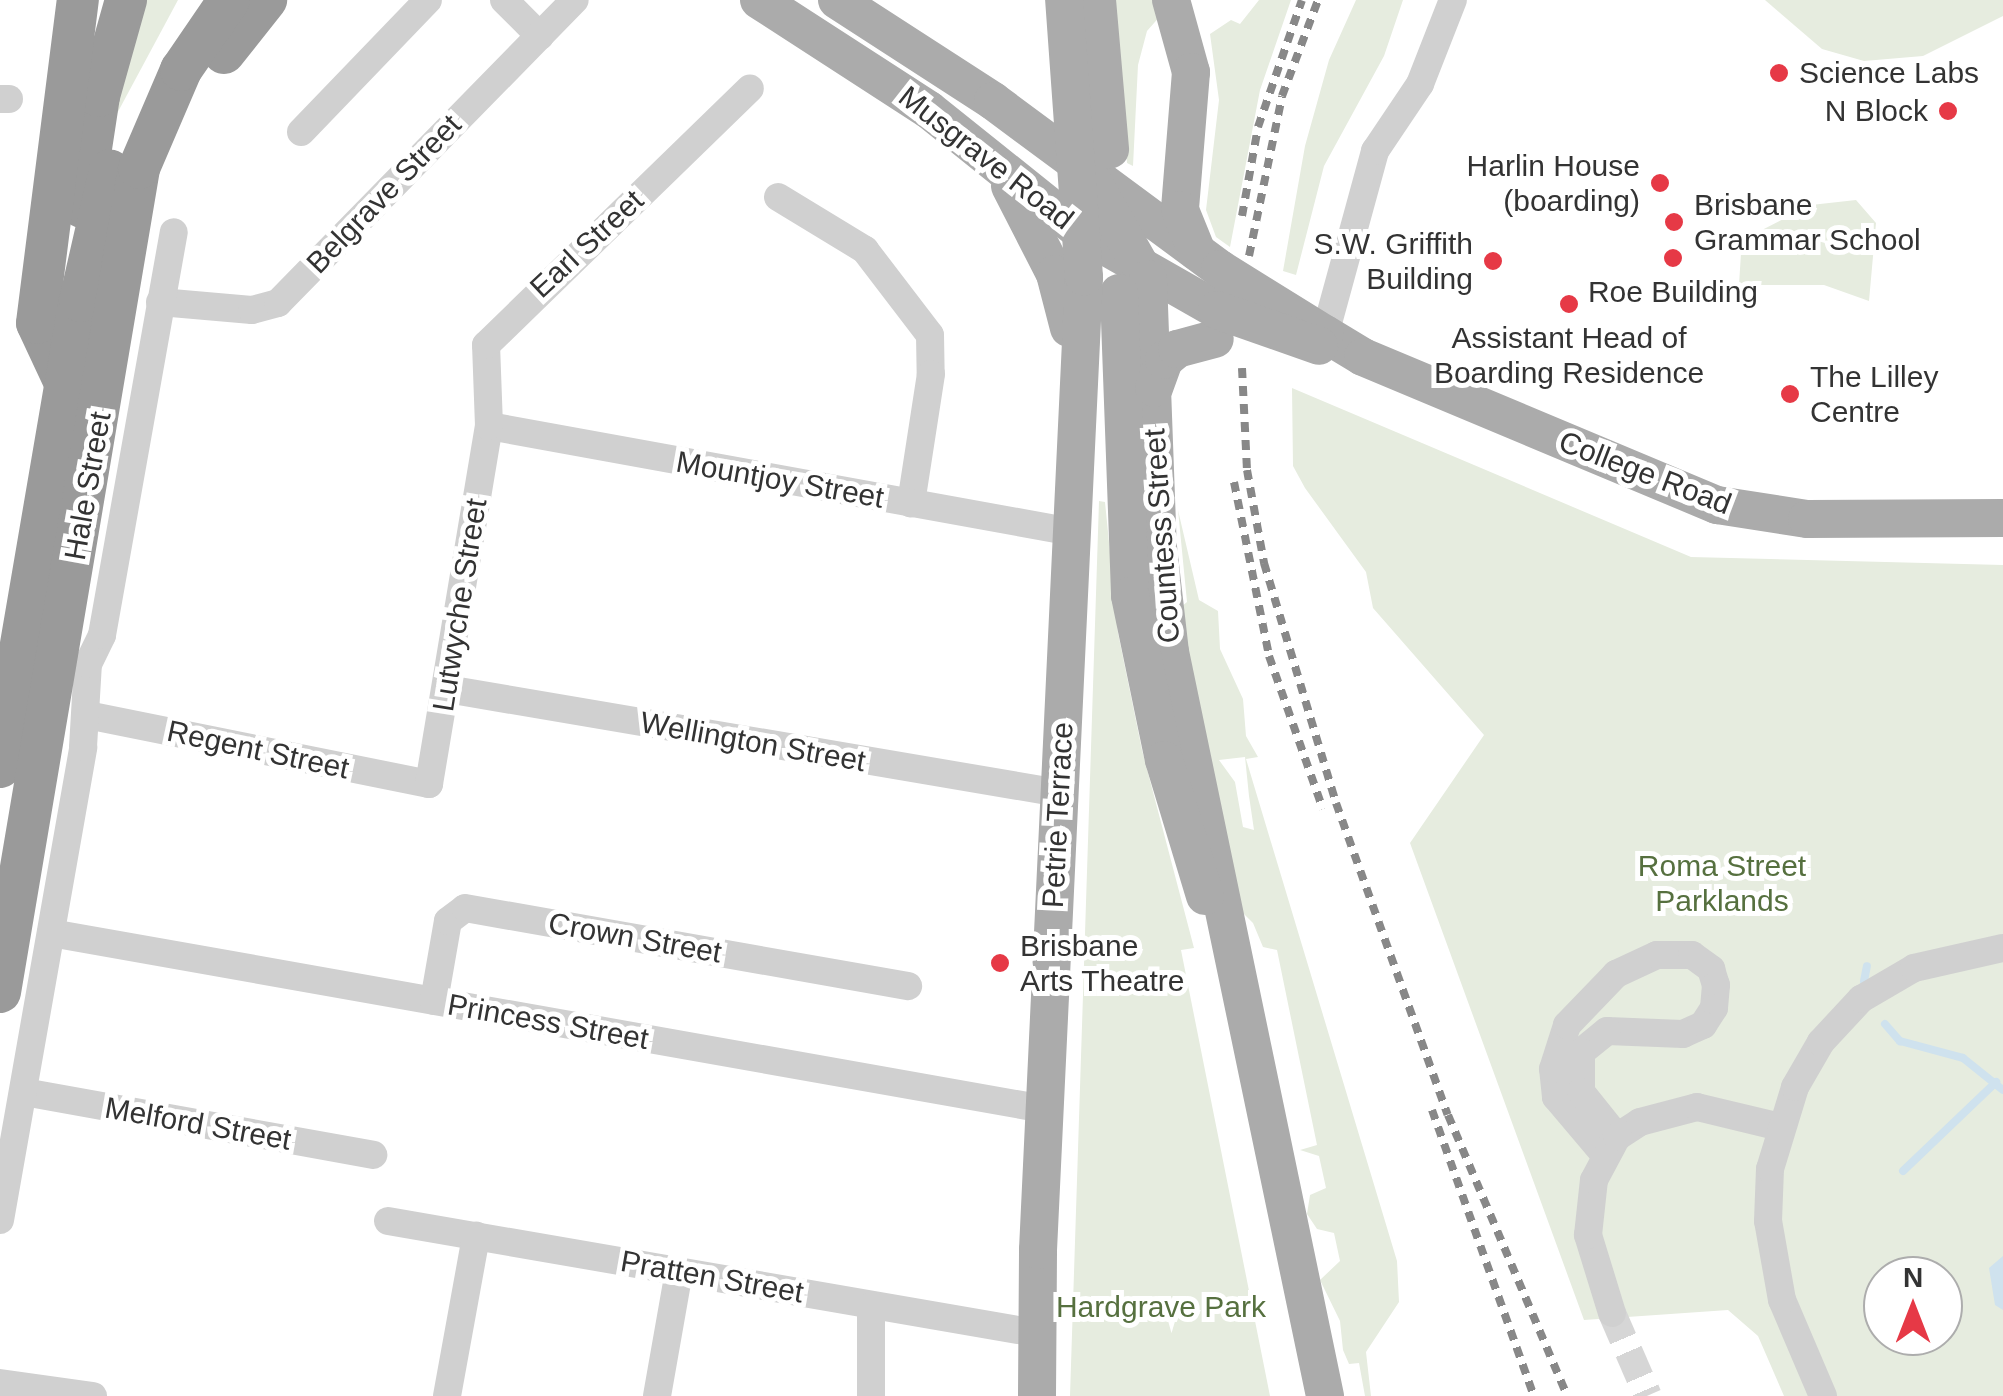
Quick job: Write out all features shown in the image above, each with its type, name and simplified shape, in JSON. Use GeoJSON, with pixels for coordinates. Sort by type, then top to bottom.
{"type":"FeatureCollection","features":[{"type":"Feature","properties":{"kind":"highway"},"geometry":{"type":"LineString","coordinates":[[66,384],[36,323],[78,0]]}},
{"type":"Feature","properties":{"kind":"highway"},"geometry":{"type":"LineString","coordinates":[[80,301],[74,267],[91,138],[126,0]]}},
{"type":"Feature","properties":{"kind":"highway","name":"Hale Street"},"geometry":{"type":"LineString","coordinates":[[0,767],[80,301],[124,125],[194,0]]}},
{"type":"Feature","properties":{"kind":"highway","name":"Hale Street"},"geometry":{"type":"LineString","coordinates":[[0,992],[73,573],[142,292],[131,202],[150,136],[182,70],[229,0]]}},
{"type":"Feature","properties":{"kind":"highway"},"geometry":{"type":"LineString","coordinates":[[142,292],[142,251],[188,119],[224,53],[266,0]]}},
{"type":"Feature","properties":{"kind":"highway"},"geometry":{"type":"LineString","coordinates":[[73,573],[90,616],[88,664]]}},
{"type":"Feature","properties":{"kind":"main road","name":"Musgrave Road"},"geometry":{"type":"LineString","coordinates":[[759,0],[929,110],[1084,234],[1133,283],[1216,324]]}},
{"type":"Feature","properties":{"kind":"main road","name":"Musgrave Road"},"geometry":{"type":"LineString","coordinates":[[836,0],[1092,162]]}},
{"type":"Feature","properties":{"kind":"main road"},"geometry":{"type":"LineString","coordinates":[[1064,0],[1092,162]]}},
{"type":"Feature","properties":{"kind":"main road"},"geometry":{"type":"LineString","coordinates":[[1092,162],[1096,0]]}},
{"type":"Feature","properties":{"kind":"main road"},"geometry":{"type":"LineString","coordinates":[[1171,0],[1189,59],[1192,104],[1180,210],[1208,260]]}},
{"type":"Feature","properties":{"kind":"main road","name":"Petrie Terrace"},"geometry":{"type":"LineString","coordinates":[[1037,1396],[1044,1109],[1084,234],[1092,162]]}},
{"type":"Feature","properties":{"kind":"main road","name":"College Road"},"geometry":{"type":"LineString","coordinates":[[1092,162],[1208,260],[1338,350],[1717,505],[1807,519],[2003,518]]}},
{"type":"Feature","properties":{"kind":"main road","name":"Countess Street"},"geometry":{"type":"LineString","coordinates":[[1092,162],[1133,283],[1154,391],[1161,589],[1234,973],[1325,1396]]}},
{"type":"Feature","properties":{"kind":"main road"},"geometry":{"type":"LineString","coordinates":[[998,165],[1055,274],[1078,370]]}},
{"type":"Feature","properties":{"kind":"main road","name":"Countess Street"},"geometry":{"type":"LineString","coordinates":[[1133,283],[1130,596],[1193,866],[1234,973]]}},
{"type":"Feature","properties":{"kind":"main road"},"geometry":{"type":"LineString","coordinates":[[1154,391],[1156,374],[1177,349],[1216,324],[1338,350]]}},
{"type":"Feature","properties":{"kind":"street"},"geometry":{"type":"LineString","coordinates":[[300,132],[428,0]]}},
{"type":"Feature","properties":{"kind":"street"},"geometry":{"type":"LineString","coordinates":[[504,0],[540,36]]}},
{"type":"Feature","properties":{"kind":"street","name":"Belgrave Street"},"geometry":{"type":"LineString","coordinates":[[142,292],[252,310],[278,303],[576,0]]}},
{"type":"Feature","properties":{"kind":"street"},"geometry":{"type":"LineString","coordinates":[[1338,350],[1366,201],[1377,188],[1388,136],[1427,70],[1453,0]]}},
{"type":"Feature","properties":{"kind":"street","name":"Earl Street"},"geometry":{"type":"LineString","coordinates":[[489,426],[482,361],[492,335],[750,88]]}},
{"type":"Feature","properties":{"kind":"street"},"geometry":{"type":"LineString","coordinates":[[778,197],[865,250],[930,335],[931,374],[912,504]]}},
{"type":"Feature","properties":{"kind":"street","name":"Hale Street"},"geometry":{"type":"LineString","coordinates":[[0,1220],[88,715],[88,664],[102,635],[142,292],[174,232]]}},
{"type":"Feature","properties":{"kind":"street","name":"Mountjoy Street"},"geometry":{"type":"LineString","coordinates":[[489,426],[1072,532]]}},
{"type":"Feature","properties":{"kind":"street","name":"Lutwyche Street"},"geometry":{"type":"LineString","coordinates":[[429,784],[489,426]]}},
{"type":"Feature","properties":{"kind":"street","name":"Wellington Street"},"geometry":{"type":"LineString","coordinates":[[447,689],[1059,793]]}},
{"type":"Feature","properties":{"kind":"street","name":"Regent Street"},"geometry":{"type":"LineString","coordinates":[[88,715],[429,784]]}},
{"type":"Feature","properties":{"kind":"street","name":"Crown Street"},"geometry":{"type":"LineString","coordinates":[[434,1001],[448,921],[465,908],[908,986]]}},
{"type":"Feature","properties":{"kind":"street","name":"Princess Street"},"geometry":{"type":"LineString","coordinates":[[51,934],[1044,1109]]}},
{"type":"Feature","properties":{"kind":"street"},"geometry":{"type":"LineString","coordinates":[[1823,1396],[1782,1300],[1772,1260],[1768,1195],[1780,1127],[1821,1042],[1861,999],[1914,968],[2003,948]]}},
{"type":"Feature","properties":{"kind":"street"},"geometry":{"type":"LineString","coordinates":[[1657,955],[1692,955],[1710,968],[1716,985],[1714,1008],[1703,1025],[1683,1034],[1619,1028],[1596,1036],[1581,1052],[1581,1092],[1611,1146],[1556,1097],[1552,1068],[1567,1025],[1616,974],[1657,955]]}},
{"type":"Feature","properties":{"kind":"street","name":"Melford Street"},"geometry":{"type":"LineString","coordinates":[[24,1092],[373,1155]]}},
{"type":"Feature","properties":{"kind":"street"},"geometry":{"type":"LineString","coordinates":[[1612,1313],[1588,1235],[1594,1180],[1611,1146],[1640,1122],[1697,1108],[1780,1127]]}},
{"type":"Feature","properties":{"kind":"street","name":"Pratten Street"},"geometry":{"type":"LineString","coordinates":[[388,1220],[1036,1333]]}},
{"type":"Feature","properties":{"kind":"street"},"geometry":{"type":"LineString","coordinates":[[447,1396],[476,1236]]}},
{"type":"Feature","properties":{"kind":"street"},"geometry":{"type":"LineString","coordinates":[[658,1396],[679,1271]]}},
{"type":"Feature","properties":{"kind":"street"},"geometry":{"type":"LineString","coordinates":[[871,1306],[871,1396]]}},
{"type":"Feature","properties":{"kind":"street"},"geometry":{"type":"LineString","coordinates":[[0,1383],[93,1396]]}},
{"type":"Feature","properties":{"kind":"green space"},"geometry":{"type":"Polygon","coordinates":[[[133,0],[178,0],[113,121],[133,0]]]}},
{"type":"Feature","properties":{"kind":"green space"},"geometry":{"type":"Polygon","coordinates":[[[1115,0],[1155,0],[1162,14],[1147,31],[1138,65],[1133,166],[1127,163],[1115,0]]]}},
{"type":"Feature","properties":{"kind":"green space"},"geometry":{"type":"Polygon","coordinates":[[[1259,0],[1291,0],[1260,90],[1230,247],[1216,237],[1206,210],[1219,100],[1210,34],[1231,20],[1240,24],[1259,0]]]}},
{"type":"Feature","properties":{"kind":"green space"},"geometry":{"type":"Polygon","coordinates":[[[1356,0],[1403,0],[1384,56],[1324,166],[1296,275],[1283,271],[1305,146],[1329,60],[1356,0]]]}},
{"type":"Feature","properties":{"kind":"green space"},"geometry":{"type":"Polygon","coordinates":[[[1765,0],[2003,0],[2003,16],[1923,56],[1864,61],[1822,49],[1765,0]]]}},
{"type":"Feature","properties":{"kind":"green space"},"geometry":{"type":"Polygon","coordinates":[[[1856,200],[1876,223],[1869,301],[1824,285],[1739,285],[1741,253],[1758,232],[1811,205],[1856,200]]]}},
{"type":"Feature","properties":{"kind":"green space","name":"Roma Street Parklands"},"geometry":{"type":"Polygon","coordinates":[[[1292,388],[1691,557],[2003,565],[2003,1396],[1784,1396],[1758,1336],[1728,1310],[1584,1320],[1410,843],[1484,735],[1373,608],[1366,572],[1293,466],[1292,388]]]}},
{"type":"Feature","properties":{"kind":"green space","name":"Hardgrave Park"},"geometry":{"type":"Polygon","coordinates":[[[1099,501],[1105,502],[1118,633],[1142,750],[1194,948],[1181,950],[1270,1396],[1070,1396],[1099,501]]]}},
{"type":"Feature","properties":{"kind":"green space"},"geometry":{"type":"Polygon","coordinates":[[[1178,510],[1199,600],[1218,611],[1220,649],[1243,699],[1246,736],[1258,757],[1246,759],[1397,1261],[1399,1302],[1366,1352],[1371,1396],[1365,1396],[1359,1363],[1349,1364],[1343,1350],[1340,1321],[1320,1280],[1340,1261],[1334,1233],[1317,1229],[1307,1214],[1310,1195],[1326,1188],[1319,1156],[1300,1150],[1317,1145],[1277,950],[1263,947],[1253,923],[1240,910],[1220,802],[1169,617],[1187,602],[1178,510]],[[1245,757],[1219,760],[1235,782],[1243,827],[1254,830],[1245,757]]]}},
{"type":"Feature","properties":{"kind":"water"},"geometry":{"type":"Polygon","coordinates":[[[2003,1256],[2003,1310],[1995,1305],[1989,1268],[2003,1256]]]}},
{"type":"Feature","properties":{"kind":"waterway"},"geometry":{"type":"LineString","coordinates":[[1864,981],[1867,966]]}},
{"type":"Feature","properties":{"kind":"waterway"},"geometry":{"type":"LineString","coordinates":[[1885,1024],[1900,1041],[1963,1058],[2003,1090]]}},
{"type":"Feature","properties":{"kind":"waterway"},"geometry":{"type":"LineString","coordinates":[[1903,1171],[1996,1082]]}},
{"type":"Feature","properties":{"kind":"tunnel"},"geometry":{"type":"LineString","coordinates":[[1612,1313],[1648,1396]]}},
{"type":"Feature","properties":{"kind":"railway"},"geometry":{"type":"LineString","coordinates":[[1242,216],[1258,127],[1302,0]]}},
{"type":"Feature","properties":{"kind":"railway"},"geometry":{"type":"LineString","coordinates":[[1249,256],[1282,96],[1318,0]]}},
{"type":"Feature","properties":{"kind":"railway"},"geometry":{"type":"LineString","coordinates":[[1242,368],[1247,470],[1264,563],[1336,803],[1448,1115],[1567,1396]]}},
{"type":"Feature","properties":{"kind":"railway"},"geometry":{"type":"LineString","coordinates":[[1234,482],[1269,656],[1323,809]]}},
{"type":"Feature","properties":{"kind":"railway"},"geometry":{"type":"LineString","coordinates":[[1432,1110],[1534,1396]]}},
{"type":"Feature","properties":{"kind":"place","name":"Science Labs"},"geometry":{"type":"Point","coordinates":[1779,73]}},
{"type":"Feature","properties":{"kind":"place","name":"N Block"},"geometry":{"type":"Point","coordinates":[1948,111]}},
{"type":"Feature","properties":{"kind":"place","name":"Harlin House (boarding)"},"geometry":{"type":"Point","coordinates":[1660,183]}},
{"type":"Feature","properties":{"kind":"place","name":"Brisbane Grammar School"},"geometry":{"type":"Point","coordinates":[1674,222]}},
{"type":"Feature","properties":{"kind":"place","name":"Roe Building"},"geometry":{"type":"Point","coordinates":[1673,258]}},
{"type":"Feature","properties":{"kind":"place","name":"S.W. Griffith Building"},"geometry":{"type":"Point","coordinates":[1493,261]}},
{"type":"Feature","properties":{"kind":"place","name":"Assistant Head of Boarding Residence"},"geometry":{"type":"Point","coordinates":[1569,304]}},
{"type":"Feature","properties":{"kind":"place","name":"The Lilley Centre"},"geometry":{"type":"Point","coordinates":[1790,394]}},
{"type":"Feature","properties":{"kind":"place","name":"Brisbane Arts Theatre"},"geometry":{"type":"Point","coordinates":[1000,963]}}]}
